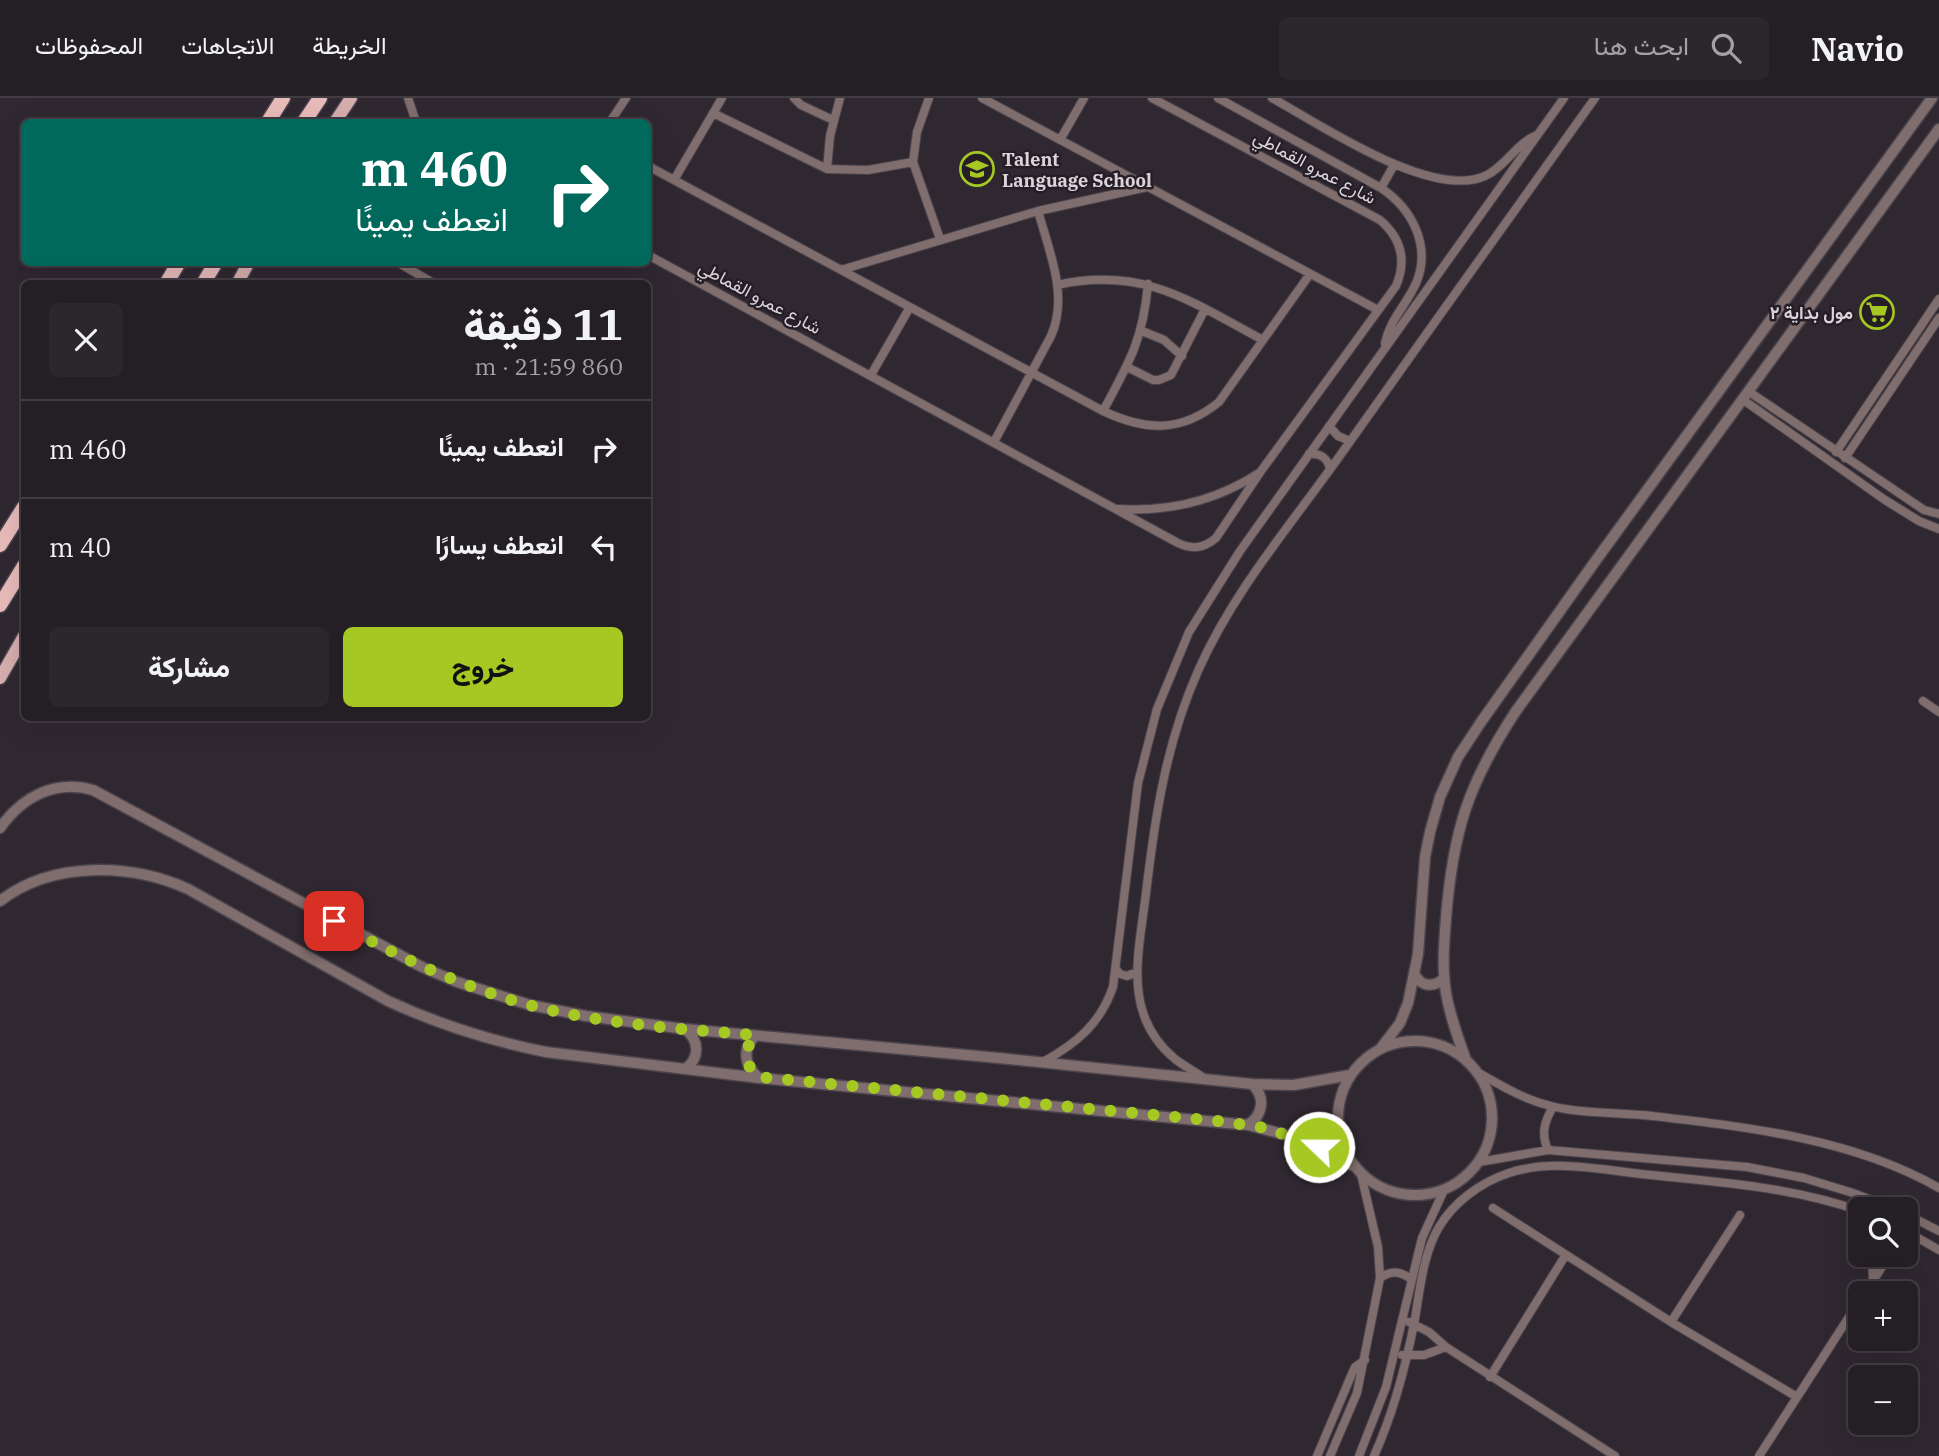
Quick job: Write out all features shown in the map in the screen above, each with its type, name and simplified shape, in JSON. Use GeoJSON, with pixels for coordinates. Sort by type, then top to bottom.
{"type":"FeatureCollection","features":[{"type":"Feature","properties":{"kind":"highway"},"geometry":{"type":"LineString","coordinates":[[270,119],[283,98]]}},
{"type":"Feature","properties":{"kind":"highway"},"geometry":{"type":"LineString","coordinates":[[306,119],[320,98]]}},
{"type":"Feature","properties":{"kind":"highway"},"geometry":{"type":"LineString","coordinates":[[0,545],[21,512]]}},
{"type":"Feature","properties":{"kind":"highway"},"geometry":{"type":"LineString","coordinates":[[0,605],[21,571]]}},
{"type":"Feature","properties":{"kind":"main road"},"geometry":{"type":"LineString","coordinates":[[337,119],[351,98]]}},
{"type":"Feature","properties":{"kind":"main road"},"geometry":{"type":"LineString","coordinates":[[0,678],[21,641]]}},
{"type":"Feature","properties":{"kind":"street"},"geometry":{"type":"LineString","coordinates":[[408,98],[415,119]]}},
{"type":"Feature","properties":{"kind":"street"},"geometry":{"type":"LineString","coordinates":[[612,119],[625,98]]}},
{"type":"Feature","properties":{"kind":"street"},"geometry":{"type":"LineString","coordinates":[[674,180],[722,98]]}},
{"type":"Feature","properties":{"kind":"street"},"geometry":{"type":"LineString","coordinates":[[794,98],[801,105],[833,120]]}},
{"type":"Feature","properties":{"kind":"street"},"geometry":{"type":"LineString","coordinates":[[827,169],[833,120],[840,98]]}},
{"type":"Feature","properties":{"kind":"street"},"geometry":{"type":"LineString","coordinates":[[929,98],[917,132],[913,162],[940,239]]}},
{"type":"Feature","properties":{"kind":"street"},"geometry":{"type":"LineString","coordinates":[[982,98],[1378,310]]}},
{"type":"Feature","properties":{"kind":"street"},"geometry":{"type":"LineString","coordinates":[[1060,140],[1084,98]]}},
{"type":"Feature","properties":{"kind":"street","name":"شارع عمرو القماطي"},"geometry":{"type":"LineString","coordinates":[[651,257],[1178,544],[1198,548],[1208,545],[1216,538],[1261,471],[1396,286],[1403,262],[1401,250],[1389,228],[1367,212],[1152,98]]}},
{"type":"Feature","properties":{"kind":"street"},"geometry":{"type":"LineString","coordinates":[[1218,98],[1381,188],[1409,214],[1415,224],[1421,260],[1416,282],[1389,328],[1385,349]]}},
{"type":"Feature","properties":{"kind":"street"},"geometry":{"type":"LineString","coordinates":[[1272,98],[1394,164],[1435,178],[1475,179],[1496,169],[1520,145],[1538,134]]}},
{"type":"Feature","properties":{"kind":"street"},"geometry":{"type":"LineString","coordinates":[[1042,1062],[1074,1044],[1099,1018],[1107,1003],[1116,969],[1133,806],[1149,734],[1189,632],[1210,595],[1309,454],[1564,98]]}},
{"type":"Feature","properties":{"kind":"street"},"geometry":{"type":"LineString","coordinates":[[1206,1079],[1177,1060],[1154,1036],[1140,1005],[1137,972],[1158,802],[1186,699],[1206,652],[1258,565],[1330,469],[1595,98]]}},
{"type":"Feature","properties":{"kind":"street"},"geometry":{"type":"LineString","coordinates":[[1352,1165],[1340,1141],[1337,1119],[1340,1096],[1350,1075],[1364,1060],[1381,1048],[1403,1017],[1415,975],[1425,857],[1448,776],[1480,722],[1932,98]]}},
{"type":"Feature","properties":{"kind":"street"},"geometry":{"type":"LineString","coordinates":[[713,113],[827,169],[868,170],[913,162]]}},
{"type":"Feature","properties":{"kind":"street"},"geometry":{"type":"LineString","coordinates":[[1466,1060],[1449,1009],[1444,978],[1444,944],[1455,843],[1472,787],[1516,711],[1939,129]]}},
{"type":"Feature","properties":{"kind":"street"},"geometry":{"type":"LineString","coordinates":[[1381,188],[1394,164]]}},
{"type":"Feature","properties":{"kind":"street"},"geometry":{"type":"LineString","coordinates":[[651,168],[1103,411],[1139,424],[1176,425],[1192,420],[1219,402],[1310,274]]}},
{"type":"Feature","properties":{"kind":"street"},"geometry":{"type":"LineString","coordinates":[[841,270],[1038,211],[1147,187]]}},
{"type":"Feature","properties":{"kind":"street"},"geometry":{"type":"LineString","coordinates":[[994,442],[1054,328],[1058,311],[1057,285],[1038,211]]}},
{"type":"Feature","properties":{"kind":"street"},"geometry":{"type":"LineString","coordinates":[[404,266],[428,280]]}},
{"type":"Feature","properties":{"kind":"street"},"geometry":{"type":"LineString","coordinates":[[1057,285],[1102,279],[1148,284],[1178,295],[1263,340]]}},
{"type":"Feature","properties":{"kind":"street"},"geometry":{"type":"LineString","coordinates":[[1103,411],[1127,367],[1142,331],[1148,284]]}},
{"type":"Feature","properties":{"kind":"street"},"geometry":{"type":"LineString","coordinates":[[1836,452],[1939,299]]}},
{"type":"Feature","properties":{"kind":"street"},"geometry":{"type":"LineString","coordinates":[[871,375],[910,307]]}},
{"type":"Feature","properties":{"kind":"street"},"geometry":{"type":"LineString","coordinates":[[1127,367],[1153,380],[1171,375],[1205,309]]}},
{"type":"Feature","properties":{"kind":"street"},"geometry":{"type":"LineString","coordinates":[[1845,457],[1938,322]]}},
{"type":"Feature","properties":{"kind":"street"},"geometry":{"type":"LineString","coordinates":[[1142,331],[1164,340],[1182,356]]}},
{"type":"Feature","properties":{"kind":"street"},"geometry":{"type":"LineString","coordinates":[[1745,395],[1787,418],[1924,510],[1939,514]]}},
{"type":"Feature","properties":{"kind":"street"},"geometry":{"type":"LineString","coordinates":[[1745,395],[1782,427],[1885,500],[1919,521],[1939,529]]}},
{"type":"Feature","properties":{"kind":"street"},"geometry":{"type":"LineString","coordinates":[[1782,427],[1787,418]]}},
{"type":"Feature","properties":{"kind":"street"},"geometry":{"type":"LineString","coordinates":[[1329,426],[1338,436],[1350,441]]}},
{"type":"Feature","properties":{"kind":"street"},"geometry":{"type":"LineString","coordinates":[[1309,454],[1321,456],[1330,469]]}},
{"type":"Feature","properties":{"kind":"street","name":"شارع عمرو القماطي"},"geometry":{"type":"LineString","coordinates":[[1116,508],[1156,509],[1195,502],[1230,490],[1261,471]]}},
{"type":"Feature","properties":{"kind":"street"},"geometry":{"type":"LineString","coordinates":[[1616,534],[1622,542],[1636,546]]}},
{"type":"Feature","properties":{"kind":"street"},"geometry":{"type":"LineString","coordinates":[[1594,563],[1606,567],[1613,577]]}},
{"type":"Feature","properties":{"kind":"street"},"geometry":{"type":"LineString","coordinates":[[1923,701],[1939,712]]}},
{"type":"Feature","properties":{"kind":"street"},"geometry":{"type":"LineString","coordinates":[[0,828],[22,804],[48,789],[76,786],[93,790],[354,932],[438,974],[530,1005],[586,1016],[685,1029],[1252,1084],[1294,1085],[1350,1075]]}},
{"type":"Feature","properties":{"kind":"street"},"geometry":{"type":"LineString","coordinates":[[0,901],[28,884],[62,875],[117,870],[153,876],[188,890],[388,1001],[481,1037],[546,1052],[685,1069],[1248,1125],[1302,1139],[1352,1165],[1386,1190],[1415,1196],[1444,1191],[1464,1179],[1479,1162],[1490,1141],[1493,1118],[1489,1095],[1479,1073]]}},
{"type":"Feature","properties":{"kind":"street"},"geometry":{"type":"LineString","coordinates":[[1116,969],[1124,976],[1137,972]]}},
{"type":"Feature","properties":{"kind":"street"},"geometry":{"type":"LineString","coordinates":[[1415,975],[1427,985],[1434,985],[1444,978]]}},
{"type":"Feature","properties":{"kind":"street"},"geometry":{"type":"LineString","coordinates":[[685,1029],[696,1041],[697,1052],[693,1062],[685,1069]]}},
{"type":"Feature","properties":{"kind":"street"},"geometry":{"type":"LineString","coordinates":[[755,1035],[748,1044],[746,1055],[751,1070],[759,1077]]}},
{"type":"Feature","properties":{"kind":"street"},"geometry":{"type":"LineString","coordinates":[[1381,1048],[1410,1041],[1440,1045],[1466,1060],[1479,1073],[1511,1091],[1553,1107],[1652,1115],[1755,1129],[1838,1148],[1885,1164],[1939,1188]]}},
{"type":"Feature","properties":{"kind":"street"},"geometry":{"type":"LineString","coordinates":[[1248,1125],[1259,1115],[1262,1106],[1259,1091],[1252,1084]]}},
{"type":"Feature","properties":{"kind":"street"},"geometry":{"type":"LineString","coordinates":[[1548,1150],[1544,1142],[1544,1127],[1553,1107]]}},
{"type":"Feature","properties":{"kind":"street"},"geometry":{"type":"LineString","coordinates":[[1479,1162],[1548,1150],[1747,1167],[1804,1178],[1863,1197]]}},
{"type":"Feature","properties":{"kind":"street"},"geometry":{"type":"LineString","coordinates":[[1374,1456],[1395,1402],[1414,1324],[1422,1274],[1439,1227],[1467,1195],[1510,1172],[1535,1168],[1577,1167],[1711,1181],[1780,1190],[1848,1208]]}},
{"type":"Feature","properties":{"kind":"street"},"geometry":{"type":"LineString","coordinates":[[1330,1456],[1357,1393],[1380,1278],[1378,1247],[1361,1174]]}},
{"type":"Feature","properties":{"kind":"street"},"geometry":{"type":"LineString","coordinates":[[1359,1456],[1382,1398],[1395,1354],[1422,1238],[1444,1191]]}},
{"type":"Feature","properties":{"kind":"street"},"geometry":{"type":"LineString","coordinates":[[1493,1208],[1671,1322],[1797,1397]]}},
{"type":"Feature","properties":{"kind":"street"},"geometry":{"type":"LineString","coordinates":[[1671,1322],[1740,1215]]}},
{"type":"Feature","properties":{"kind":"street"},"geometry":{"type":"LineString","coordinates":[[1918,1220],[1939,1231]]}},
{"type":"Feature","properties":{"kind":"street"},"geometry":{"type":"LineString","coordinates":[[1918,1238],[1939,1250]]}},
{"type":"Feature","properties":{"kind":"street"},"geometry":{"type":"LineString","coordinates":[[1490,1377],[1565,1256]]}},
{"type":"Feature","properties":{"kind":"street"},"geometry":{"type":"LineString","coordinates":[[1872,1267],[1873,1280]]}},
{"type":"Feature","properties":{"kind":"street"},"geometry":{"type":"LineString","coordinates":[[1873,1280],[1882,1267]]}},
{"type":"Feature","properties":{"kind":"street"},"geometry":{"type":"LineString","coordinates":[[1380,1278],[1392,1272],[1404,1274],[1411,1279]]}},
{"type":"Feature","properties":{"kind":"street"},"geometry":{"type":"LineString","coordinates":[[1759,1456],[1848,1318]]}},
{"type":"Feature","properties":{"kind":"street"},"geometry":{"type":"LineString","coordinates":[[1402,1320],[1429,1332],[1446,1348],[1615,1456]]}},
{"type":"Feature","properties":{"kind":"street"},"geometry":{"type":"LineString","coordinates":[[1395,1354],[1424,1355],[1446,1348]]}},
{"type":"Feature","properties":{"kind":"street"},"geometry":{"type":"LineString","coordinates":[[1317,1456],[1355,1367],[1365,1360]]}},
{"type":"Feature","properties":{"kind":"place","name":"Talent Language School"},"geometry":{"type":"Point","coordinates":[977,169]}},
{"type":"Feature","properties":{"kind":"place","name":"مول بداية ۲"},"geometry":{"type":"Point","coordinates":[1877,312]}},
{"type":"Feature","properties":{"kind":"route"},"geometry":{"type":"LineString","coordinates":[[334,921],[438,974],[530,1005],[605,1019],[755,1035],[748,1044],[746,1060],[754,1074],[759,1077],[1218,1121],[1266,1128],[1319,1147]]}}]}
